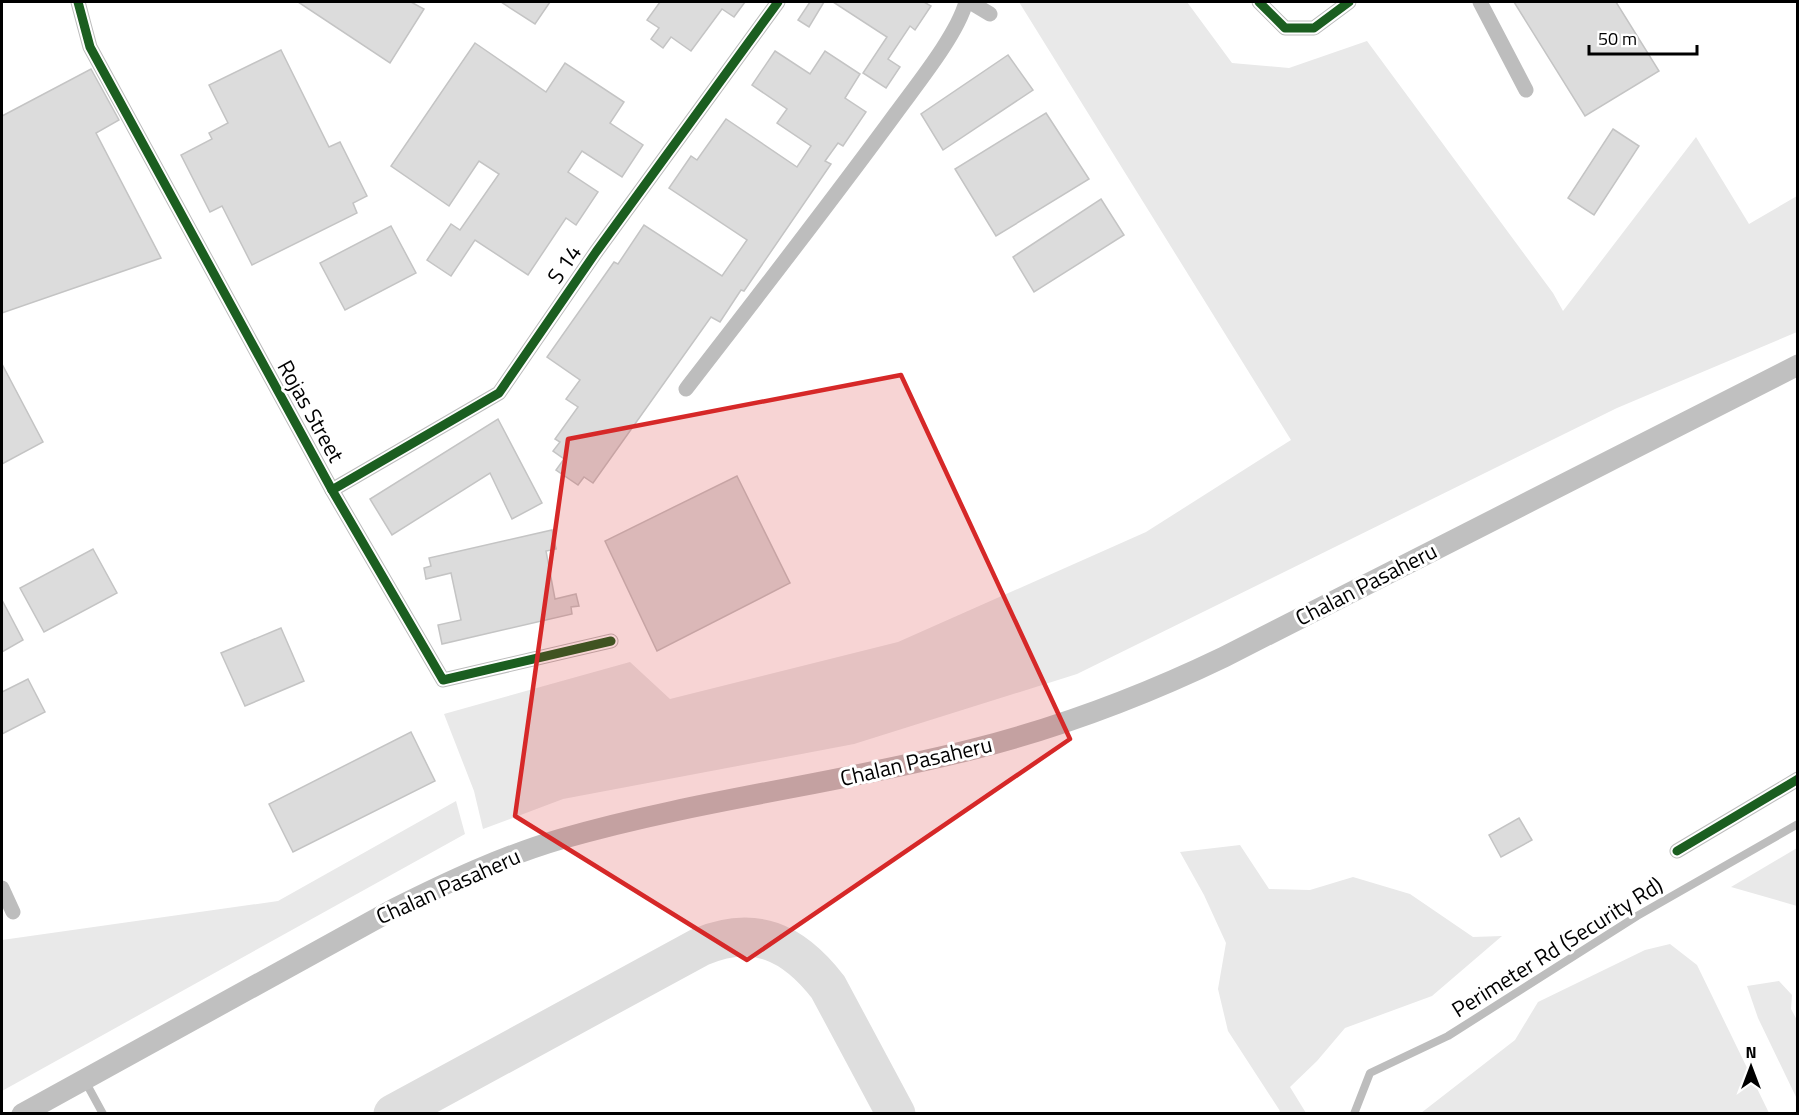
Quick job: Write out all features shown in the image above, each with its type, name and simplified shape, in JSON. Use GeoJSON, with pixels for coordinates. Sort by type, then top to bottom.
{"type":"FeatureCollection","features":[{"type":"Feature","properties":{"kind":"main road","name":"Chalan Pasaheru"},"geometry":{"type":"LineString","coordinates":[[22,1113],[394,909],[521,852],[591,831],[974,749],[1057,726],[1141,695],[1224,657],[1797,365]]}},
{"type":"Feature","properties":{"kind":"street","name":"S 14"},"geometry":{"type":"LineString","coordinates":[[332,490],[499,393],[596,252],[778,2]]}},
{"type":"Feature","properties":{"kind":"street"},"geometry":{"type":"LineString","coordinates":[[686,389],[839,191],[934,60],[968,2],[990,15]]}},
{"type":"Feature","properties":{"kind":"street"},"geometry":{"type":"LineString","coordinates":[[1258,2],[1285,28],[1314,28],[1349,2]]}},
{"type":"Feature","properties":{"kind":"street"},"geometry":{"type":"LineString","coordinates":[[1480,2],[1527,90]]}},
{"type":"Feature","properties":{"kind":"street","name":"Rojas Street"},"geometry":{"type":"LineString","coordinates":[[84,4],[90,46],[332,490],[443,680],[611,641]]}},
{"type":"Feature","properties":{"kind":"street"},"geometry":{"type":"LineString","coordinates":[[1677,851],[1797,779]]}},
{"type":"Feature","properties":{"kind":"street"},"geometry":{"type":"LineString","coordinates":[[2,888],[14,912]]}},
{"type":"Feature","properties":{"kind":"lane","name":"Perimeter Rd (Security Rd)"},"geometry":{"type":"LineString","coordinates":[[1354,1113],[1370,1073],[1448,1036],[1637,916],[1797,824]]}},
{"type":"Feature","properties":{"kind":"lane"},"geometry":{"type":"LineString","coordinates":[[84,1079],[103,1113]]}},
{"type":"Feature","properties":{"kind":"highlighted area"},"geometry":{"type":"Polygon","coordinates":[[[901,375],[1070,739],[747,960],[515,816],[568,439],[901,375]]]}},
{"type":"Feature","properties":{"kind":"shaded area"},"geometry":{"type":"Polygon","coordinates":[[[1019,2],[1187,2],[1232,63],[1289,68],[1367,41],[1553,293],[1563,311],[1696,137],[1749,224],[1797,196],[1797,332],[1617,408],[1077,674],[854,744],[563,799],[483,829],[474,791],[444,714],[630,662],[670,699],[898,642],[1146,532],[1291,440],[1019,2]]]}},
{"type":"Feature","properties":{"kind":"shaded area"},"geometry":{"type":"Polygon","coordinates":[[[456,801],[465,834],[2,1091],[2,940],[278,901],[456,801]]]}},
{"type":"Feature","properties":{"kind":"shaded area"},"geometry":{"type":"Polygon","coordinates":[[[1240,845],[1269,889],[1310,890],[1353,877],[1410,894],[1473,937],[1502,936],[1432,996],[1345,1028],[1317,1061],[1290,1087],[1306,1113],[1279,1113],[1280,1111],[1228,1031],[1218,989],[1226,943],[1204,895],[1180,852],[1240,845]]]}},
{"type":"Feature","properties":{"kind":"shaded area"},"geometry":{"type":"Polygon","coordinates":[[[1797,848],[1797,906],[1731,887],[1797,848]]]}},
{"type":"Feature","properties":{"kind":"shaded area"},"geometry":{"type":"Polygon","coordinates":[[[1670,944],[1697,965],[1769,1113],[1421,1113],[1515,1040],[1538,1002],[1645,950],[1670,944]]]}},
{"type":"Feature","properties":{"kind":"shaded area"},"geometry":{"type":"Polygon","coordinates":[[[1779,981],[1792,995],[1791,1009],[1797,1020],[1797,1099],[1758,1018],[1747,986],[1779,981]]]}},
{"type":"Feature","properties":{"kind":"building"},"geometry":{"type":"Polygon","coordinates":[[[298,2],[411,2],[424,9],[390,63],[298,2]]]}},
{"type":"Feature","properties":{"kind":"building"},"geometry":{"type":"Polygon","coordinates":[[[501,2],[550,2],[535,24],[501,2]]]}},
{"type":"Feature","properties":{"kind":"building"},"geometry":{"type":"Polygon","coordinates":[[[660,2],[745,2],[734,17],[722,9],[691,51],[671,37],[663,48],[651,39],[659,28],[647,20],[660,2]]]}},
{"type":"Feature","properties":{"kind":"building"},"geometry":{"type":"Polygon","coordinates":[[[810,2],[824,2],[809,27],[798,20],[810,2]]]}},
{"type":"Feature","properties":{"kind":"building"},"geometry":{"type":"Polygon","coordinates":[[[833,2],[924,2],[931,6],[915,30],[910,26],[888,59],[900,67],[886,88],[863,73],[887,37],[833,2]]]}},
{"type":"Feature","properties":{"kind":"building"},"geometry":{"type":"Polygon","coordinates":[[[1514,2],[1616,2],[1659,71],[1585,116],[1514,2]]]}},
{"type":"Feature","properties":{"kind":"building"},"geometry":{"type":"Polygon","coordinates":[[[475,43],[546,92],[565,63],[624,102],[610,123],[643,145],[622,177],[582,151],[568,172],[598,192],[576,225],[566,218],[528,275],[475,240],[451,276],[427,260],[451,224],[460,230],[499,174],[479,161],[449,206],[391,166],[475,43]]]}},
{"type":"Feature","properties":{"kind":"building"},"geometry":{"type":"Polygon","coordinates":[[[281,50],[329,147],[340,142],[367,196],[353,203],[357,213],[252,265],[222,206],[210,212],[181,155],[212,139],[209,133],[228,123],[209,85],[281,50]]]}},
{"type":"Feature","properties":{"kind":"building"},"geometry":{"type":"Polygon","coordinates":[[[775,51],[810,74],[825,51],[860,74],[845,98],[866,112],[843,146],[838,143],[825,161],[831,164],[744,291],[741,290],[720,322],[711,317],[593,483],[584,477],[578,485],[556,470],[564,459],[553,451],[560,442],[555,439],[578,407],[566,399],[580,380],[547,357],[614,262],[618,264],[644,225],[722,276],[747,240],[669,188],[691,156],[697,160],[726,119],[797,167],[811,146],[777,123],[787,109],[752,85],[775,51]]]}},
{"type":"Feature","properties":{"kind":"building"},"geometry":{"type":"Polygon","coordinates":[[[1008,55],[1033,90],[943,150],[921,114],[1008,55]]]}},
{"type":"Feature","properties":{"kind":"building"},"geometry":{"type":"Polygon","coordinates":[[[91,69],[119,120],[96,133],[161,258],[2,313],[2,116],[91,69]]]}},
{"type":"Feature","properties":{"kind":"building"},"geometry":{"type":"Polygon","coordinates":[[[1046,113],[1089,179],[996,236],[955,169],[1046,113]]]}},
{"type":"Feature","properties":{"kind":"building"},"geometry":{"type":"Polygon","coordinates":[[[1613,129],[1639,146],[1594,215],[1568,198],[1613,129]]]}},
{"type":"Feature","properties":{"kind":"building"},"geometry":{"type":"Polygon","coordinates":[[[1101,199],[1124,235],[1034,292],[1013,257],[1101,199]]]}},
{"type":"Feature","properties":{"kind":"building"},"geometry":{"type":"Polygon","coordinates":[[[391,226],[416,273],[345,310],[320,263],[391,226]]]}},
{"type":"Feature","properties":{"kind":"building"},"geometry":{"type":"Polygon","coordinates":[[[2,364],[43,442],[2,464],[2,364]]]}},
{"type":"Feature","properties":{"kind":"building"},"geometry":{"type":"Polygon","coordinates":[[[498,419],[542,503],[512,519],[490,473],[392,535],[370,499],[498,419]]]}},
{"type":"Feature","properties":{"kind":"building"},"geometry":{"type":"Polygon","coordinates":[[[737,476],[790,583],[657,651],[605,541],[737,476]]]}},
{"type":"Feature","properties":{"kind":"building"},"geometry":{"type":"Polygon","coordinates":[[[552,530],[556,549],[546,551],[555,599],[576,594],[579,606],[571,607],[572,614],[442,644],[438,625],[461,620],[451,573],[426,579],[424,568],[431,566],[429,558],[552,530]]]}},
{"type":"Feature","properties":{"kind":"building"},"geometry":{"type":"Polygon","coordinates":[[[93,549],[117,593],[44,632],[20,588],[93,549]]]}},
{"type":"Feature","properties":{"kind":"building"},"geometry":{"type":"Polygon","coordinates":[[[2,600],[23,640],[2,652],[2,600]]]}},
{"type":"Feature","properties":{"kind":"building"},"geometry":{"type":"Polygon","coordinates":[[[281,628],[304,681],[245,706],[221,653],[281,628]]]}},
{"type":"Feature","properties":{"kind":"building"},"geometry":{"type":"Polygon","coordinates":[[[28,679],[45,712],[2,734],[2,692],[28,679]]]}},
{"type":"Feature","properties":{"kind":"building"},"geometry":{"type":"Polygon","coordinates":[[[411,732],[435,781],[293,852],[269,804],[411,732]]]}},
{"type":"Feature","properties":{"kind":"building"},"geometry":{"type":"Polygon","coordinates":[[[1519,818],[1532,840],[1501,857],[1489,835],[1519,818]]]}},
{"type":"Feature","properties":{"kind":"taxiway"},"geometry":{"type":"LineString","coordinates":[[393,1114],[700,947],[738,937],[772,942],[787,949],[815,971],[828,987],[896,1114]]}},
{"type":"Feature","properties":{"kind":"cycle path"},"geometry":{"type":"LineString","coordinates":[[78,2],[90,47],[332,490],[443,680],[611,641]]}},
{"type":"Feature","properties":{"kind":"cycle path"},"geometry":{"type":"LineString","coordinates":[[332,490],[499,393],[596,252],[778,2]]}},
{"type":"Feature","properties":{"kind":"cycle path"},"geometry":{"type":"LineString","coordinates":[[1259,2],[1285,28],[1314,28],[1349,2]]}},
{"type":"Feature","properties":{"kind":"cycle path"},"geometry":{"type":"LineString","coordinates":[[1677,851],[1798,779]]}}]}
